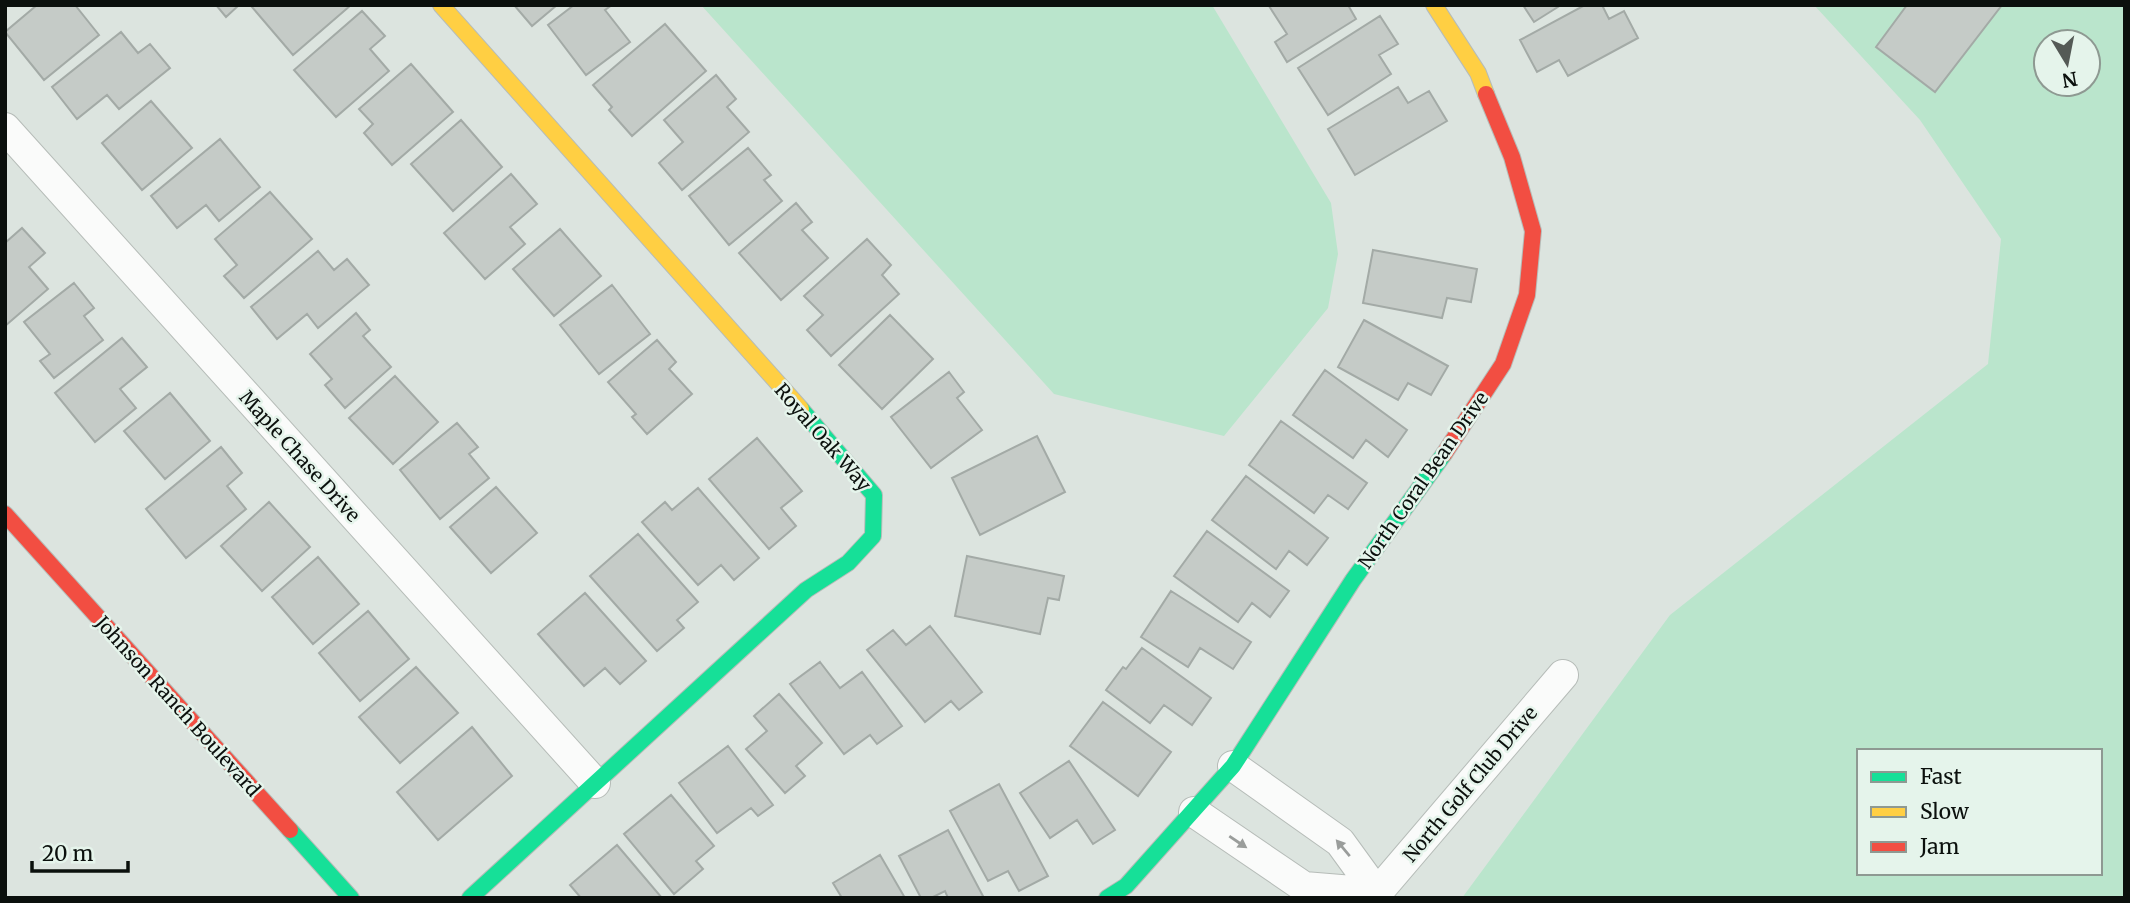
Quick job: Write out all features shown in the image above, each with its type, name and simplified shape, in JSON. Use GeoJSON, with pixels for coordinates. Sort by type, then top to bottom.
{"type":"FeatureCollection","features":[{"type":"Feature","properties":{"kind":"street","name":"Royal Oak Way"},"geometry":{"type":"LineString","coordinates":[[441,5],[874,495],[873,536],[848,563],[806,590],[470,898]]}},
{"type":"Feature","properties":{"kind":"street","name":"North Coral Bean Drive"},"geometry":{"type":"LineString","coordinates":[[1107,898],[1126,887],[1233,766],[1353,580],[1455,439],[1503,364],[1527,295],[1533,231],[1512,157],[1478,73],[1434,5]]}},
{"type":"Feature","properties":{"kind":"street","name":"Maple Chase Drive"},"geometry":{"type":"LineString","coordinates":[[5,128],[595,783]]}},
{"type":"Feature","properties":{"kind":"street","name":"Johnson Ranch Boulevard"},"geometry":{"type":"LineString","coordinates":[[5,514],[351,898]]}},
{"type":"Feature","properties":{"kind":"street","name":"North Golf Club Drive"},"geometry":{"type":"LineString","coordinates":[[1374,896],[1563,675]]}},
{"type":"Feature","properties":{"kind":"street"},"geometry":{"type":"LineString","coordinates":[[1233,766],[1340,842],[1374,896]]}},
{"type":"Feature","properties":{"kind":"street"},"geometry":{"type":"LineString","coordinates":[[1194,812],[1304,887],[1374,896]]}},
{"type":"Feature","properties":{"kind":"green space"},"geometry":{"type":"Polygon","coordinates":[[[701,5],[1212,5],[1331,203],[1338,254],[1328,308],[1224,436],[1054,394],[701,5]]]}},
{"type":"Feature","properties":{"kind":"green space"},"geometry":{"type":"Polygon","coordinates":[[[1814,5],[2125,5],[2125,898],[1462,898],[1670,615],[1988,364],[2001,239],[1920,120],[1814,5]]]}},
{"type":"Feature","properties":{"kind":"building"},"geometry":{"type":"Polygon","coordinates":[[[37,5],[75,5],[99,35],[44,80],[5,32],[37,5]]]}},
{"type":"Feature","properties":{"kind":"building"},"geometry":{"type":"Polygon","coordinates":[[[216,5],[239,5],[226,17],[216,5]]]}},
{"type":"Feature","properties":{"kind":"building"},"geometry":{"type":"Polygon","coordinates":[[[351,5],[293,55],[252,7],[351,5]]]}},
{"type":"Feature","properties":{"kind":"building"},"geometry":{"type":"Polygon","coordinates":[[[514,5],[557,5],[532,26],[514,5]]]}},
{"type":"Feature","properties":{"kind":"building"},"geometry":{"type":"Polygon","coordinates":[[[574,5],[612,5],[605,10],[630,42],[586,75],[548,25],[574,5]]]}},
{"type":"Feature","properties":{"kind":"building"},"geometry":{"type":"Polygon","coordinates":[[[1348,5],[1356,19],[1287,62],[1275,42],[1287,34],[1269,6],[1348,5]]]}},
{"type":"Feature","properties":{"kind":"building"},"geometry":{"type":"Polygon","coordinates":[[[1523,5],[1561,5],[1534,22],[1523,5]]]}},
{"type":"Feature","properties":{"kind":"building"},"geometry":{"type":"Polygon","coordinates":[[[1585,5],[1602,5],[1609,19],[1624,11],[1638,38],[1568,76],[1559,60],[1537,72],[1520,40],[1585,5]]]}},
{"type":"Feature","properties":{"kind":"building"},"geometry":{"type":"Polygon","coordinates":[[[1907,5],[2002,5],[1935,92],[1876,47],[1907,5]]]}},
{"type":"Feature","properties":{"kind":"building"},"geometry":{"type":"Polygon","coordinates":[[[362,11],[385,36],[370,49],[389,71],[336,117],[294,70],[362,11]]]}},
{"type":"Feature","properties":{"kind":"building"},"geometry":{"type":"Polygon","coordinates":[[[1380,16],[1398,44],[1379,55],[1391,74],[1328,115],[1298,68],[1380,16]]]}},
{"type":"Feature","properties":{"kind":"building"},"geometry":{"type":"Polygon","coordinates":[[[665,24],[706,71],[632,136],[609,110],[612,107],[593,85],[665,24]]]}},
{"type":"Feature","properties":{"kind":"building"},"geometry":{"type":"Polygon","coordinates":[[[121,32],[138,53],[150,44],[170,68],[119,109],[107,95],[77,119],[52,87],[121,32]]]}},
{"type":"Feature","properties":{"kind":"building"},"geometry":{"type":"Polygon","coordinates":[[[411,64],[453,112],[392,165],[364,133],[373,124],[359,109],[411,64]]]}},
{"type":"Feature","properties":{"kind":"building"},"geometry":{"type":"Polygon","coordinates":[[[716,75],[736,99],[727,107],[749,132],[682,190],[659,163],[683,142],[664,120],[716,75]]]}},
{"type":"Feature","properties":{"kind":"building"},"geometry":{"type":"Polygon","coordinates":[[[1398,87],[1408,103],[1429,91],[1447,121],[1355,175],[1328,129],[1398,87]]]}},
{"type":"Feature","properties":{"kind":"building"},"geometry":{"type":"Polygon","coordinates":[[[151,101],[192,148],[142,190],[102,143],[151,101]]]}},
{"type":"Feature","properties":{"kind":"building"},"geometry":{"type":"Polygon","coordinates":[[[461,120],[502,167],[453,211],[411,164],[461,120]]]}},
{"type":"Feature","properties":{"kind":"building"},"geometry":{"type":"Polygon","coordinates":[[[220,139],[260,187],[219,221],[206,205],[177,228],[151,196],[220,139]]]}},
{"type":"Feature","properties":{"kind":"building"},"geometry":{"type":"Polygon","coordinates":[[[748,148],[771,175],[764,180],[782,201],[729,245],[689,196],[748,148]]]}},
{"type":"Feature","properties":{"kind":"building"},"geometry":{"type":"Polygon","coordinates":[[[511,174],[537,204],[510,227],[525,244],[485,279],[444,233],[511,174]]]}},
{"type":"Feature","properties":{"kind":"building"},"geometry":{"type":"Polygon","coordinates":[[[270,192],[312,239],[244,298],[224,276],[237,265],[215,239],[270,192]]]}},
{"type":"Feature","properties":{"kind":"building"},"geometry":{"type":"Polygon","coordinates":[[[796,203],[812,222],[802,230],[828,258],[781,300],[739,253],[796,203]]]}},
{"type":"Feature","properties":{"kind":"building"},"geometry":{"type":"Polygon","coordinates":[[[22,228],[45,253],[29,267],[48,289],[5,326],[5,243],[22,228]]]}},
{"type":"Feature","properties":{"kind":"building"},"geometry":{"type":"Polygon","coordinates":[[[560,229],[601,276],[554,316],[513,269],[560,229]]]}},
{"type":"Feature","properties":{"kind":"building"},"geometry":{"type":"Polygon","coordinates":[[[867,239],[891,265],[882,275],[899,294],[831,356],[807,330],[823,315],[804,296],[867,239]]]}},
{"type":"Feature","properties":{"kind":"building"},"geometry":{"type":"Polygon","coordinates":[[[1373,250],[1477,269],[1471,302],[1447,298],[1442,318],[1363,303],[1373,250]]]}},
{"type":"Feature","properties":{"kind":"building"},"geometry":{"type":"Polygon","coordinates":[[[318,251],[334,270],[347,259],[369,285],[318,328],[307,314],[277,339],[251,307],[318,251]]]}},
{"type":"Feature","properties":{"kind":"building"},"geometry":{"type":"Polygon","coordinates":[[[74,283],[94,308],[84,316],[103,340],[54,378],[40,361],[50,354],[24,322],[74,283]]]}},
{"type":"Feature","properties":{"kind":"building"},"geometry":{"type":"Polygon","coordinates":[[[612,285],[650,334],[599,374],[560,325],[612,285]]]}},
{"type":"Feature","properties":{"kind":"building"},"geometry":{"type":"Polygon","coordinates":[[[356,313],[370,330],[363,336],[391,367],[345,408],[325,385],[332,379],[310,354],[356,313]]]}},
{"type":"Feature","properties":{"kind":"building"},"geometry":{"type":"Polygon","coordinates":[[[890,315],[933,359],[882,409],[839,365],[890,315]]]}},
{"type":"Feature","properties":{"kind":"building"},"geometry":{"type":"Polygon","coordinates":[[[1364,320],[1448,366],[1431,395],[1408,383],[1398,400],[1338,367],[1364,320]]]}},
{"type":"Feature","properties":{"kind":"building"},"geometry":{"type":"Polygon","coordinates":[[[122,338],[147,367],[120,389],[136,408],[95,442],[55,393],[122,338]]]}},
{"type":"Feature","properties":{"kind":"building"},"geometry":{"type":"Polygon","coordinates":[[[657,340],[676,362],[669,369],[692,394],[647,434],[632,417],[636,414],[608,382],[657,340]]]}},
{"type":"Feature","properties":{"kind":"building"},"geometry":{"type":"Polygon","coordinates":[[[1325,370],[1407,430],[1388,457],[1366,440],[1353,458],[1293,415],[1325,370]]]}},
{"type":"Feature","properties":{"kind":"building"},"geometry":{"type":"Polygon","coordinates":[[[949,372],[964,392],[957,398],[982,430],[931,468],[891,417],[949,372]]]}},
{"type":"Feature","properties":{"kind":"building"},"geometry":{"type":"Polygon","coordinates":[[[395,376],[438,422],[393,464],[349,418],[395,376]]]}},
{"type":"Feature","properties":{"kind":"building"},"geometry":{"type":"Polygon","coordinates":[[[170,393],[210,441],[165,479],[124,431],[170,393]]]}},
{"type":"Feature","properties":{"kind":"building"},"geometry":{"type":"Polygon","coordinates":[[[1281,421],[1367,483],[1348,509],[1328,495],[1314,513],[1249,465],[1281,421]]]}},
{"type":"Feature","properties":{"kind":"building"},"geometry":{"type":"Polygon","coordinates":[[[457,423],[478,447],[469,454],[489,478],[440,519],[400,470],[457,423]]]}},
{"type":"Feature","properties":{"kind":"building"},"geometry":{"type":"Polygon","coordinates":[[[1037,436],[1065,492],[980,535],[952,478],[1037,436]]]}},
{"type":"Feature","properties":{"kind":"building"},"geometry":{"type":"Polygon","coordinates":[[[757,438],[802,491],[781,508],[796,526],[769,549],[709,479],[757,438]]]}},
{"type":"Feature","properties":{"kind":"building"},"geometry":{"type":"Polygon","coordinates":[[[221,447],[242,473],[227,486],[246,509],[186,558],[146,509],[221,447]]]}},
{"type":"Feature","properties":{"kind":"building"},"geometry":{"type":"Polygon","coordinates":[[[1246,476],[1328,538],[1307,565],[1289,551],[1276,569],[1212,520],[1246,476]]]}},
{"type":"Feature","properties":{"kind":"building"},"geometry":{"type":"Polygon","coordinates":[[[496,487],[537,533],[491,573],[450,527],[496,487]]]}},
{"type":"Feature","properties":{"kind":"building"},"geometry":{"type":"Polygon","coordinates":[[[698,488],[759,558],[734,580],[721,565],[698,585],[642,522],[665,502],[672,510],[698,488]]]}},
{"type":"Feature","properties":{"kind":"building"},"geometry":{"type":"Polygon","coordinates":[[[269,502],[310,547],[262,591],[221,546],[269,502]]]}},
{"type":"Feature","properties":{"kind":"building"},"geometry":{"type":"Polygon","coordinates":[[[1207,531],[1289,591],[1270,617],[1252,603],[1238,622],[1174,576],[1207,531]]]}},
{"type":"Feature","properties":{"kind":"building"},"geometry":{"type":"Polygon","coordinates":[[[638,534],[698,602],[677,620],[684,628],[657,651],[590,576],[638,534]]]}},
{"type":"Feature","properties":{"kind":"building"},"geometry":{"type":"Polygon","coordinates":[[[967,556],[1064,576],[1059,600],[1048,598],[1040,634],[955,616],[967,556]]]}},
{"type":"Feature","properties":{"kind":"building"},"geometry":{"type":"Polygon","coordinates":[[[318,557],[359,604],[313,644],[272,597],[318,557]]]}},
{"type":"Feature","properties":{"kind":"building"},"geometry":{"type":"Polygon","coordinates":[[[1171,591],[1251,642],[1233,669],[1200,648],[1188,667],[1141,637],[1171,591]]]}},
{"type":"Feature","properties":{"kind":"building"},"geometry":{"type":"Polygon","coordinates":[[[585,593],[646,661],[620,684],[605,668],[584,686],[538,634],[585,593]]]}},
{"type":"Feature","properties":{"kind":"building"},"geometry":{"type":"Polygon","coordinates":[[[368,611],[409,659],[360,701],[319,653],[368,611]]]}},
{"type":"Feature","properties":{"kind":"building"},"geometry":{"type":"Polygon","coordinates":[[[930,626],[982,692],[959,710],[951,701],[925,722],[867,650],[893,630],[906,645],[930,626]]]}},
{"type":"Feature","properties":{"kind":"building"},"geometry":{"type":"Polygon","coordinates":[[[1142,648],[1211,698],[1192,725],[1164,705],[1150,723],[1106,690],[1142,648]]]}},
{"type":"Feature","properties":{"kind":"building"},"geometry":{"type":"Polygon","coordinates":[[[820,662],[840,688],[862,672],[902,726],[877,744],[870,735],[844,754],[790,684],[820,662]]]}},
{"type":"Feature","properties":{"kind":"building"},"geometry":{"type":"Polygon","coordinates":[[[416,667],[458,713],[400,763],[359,717],[416,667]]]}},
{"type":"Feature","properties":{"kind":"building"},"geometry":{"type":"Polygon","coordinates":[[[779,694],[822,743],[796,766],[805,776],[785,793],[746,749],[767,731],[754,716],[779,694]]]}},
{"type":"Feature","properties":{"kind":"building"},"geometry":{"type":"Polygon","coordinates":[[[1103,702],[1171,752],[1138,796],[1070,746],[1103,702]]]}},
{"type":"Feature","properties":{"kind":"building"},"geometry":{"type":"Polygon","coordinates":[[[472,727],[512,776],[438,840],[397,792],[472,727]]]}},
{"type":"Feature","properties":{"kind":"building"},"geometry":{"type":"Polygon","coordinates":[[[728,746],[773,805],[758,816],[751,808],[717,833],[679,783],[728,746]]]}},
{"type":"Feature","properties":{"kind":"building"},"geometry":{"type":"Polygon","coordinates":[[[1069,761],[1115,830],[1093,844],[1077,820],[1050,838],[1020,793],[1069,761]]]}},
{"type":"Feature","properties":{"kind":"building"},"geometry":{"type":"Polygon","coordinates":[[[999,784],[1048,876],[1019,891],[1008,871],[988,881],[950,811],[999,784]]]}},
{"type":"Feature","properties":{"kind":"building"},"geometry":{"type":"Polygon","coordinates":[[[671,795],[714,846],[696,861],[703,869],[674,894],[624,834],[671,795]]]}},
{"type":"Feature","properties":{"kind":"building"},"geometry":{"type":"Polygon","coordinates":[[[948,830],[984,898],[948,898],[945,891],[931,898],[921,898],[899,856],[948,830]]]}},
{"type":"Feature","properties":{"kind":"building"},"geometry":{"type":"Polygon","coordinates":[[[617,845],[662,898],[581,898],[570,885],[617,845]]]}},
{"type":"Feature","properties":{"kind":"building"},"geometry":{"type":"Polygon","coordinates":[[[880,855],[905,898],[842,898],[833,883],[880,855]]]}},
{"type":"Feature","properties":{"kind":"traffic: fast"},"geometry":{"type":"LineString","coordinates":[[470,898],[806,590],[848,563],[873,536],[874,495],[801,409]]}},
{"type":"Feature","properties":{"kind":"traffic: fast"},"geometry":{"type":"LineString","coordinates":[[1107,898],[1126,886],[1233,766],[1353,580],[1444,454]]}},
{"type":"Feature","properties":{"kind":"traffic: fast"},"geometry":{"type":"LineString","coordinates":[[290,830],[351,898]]}},
{"type":"Feature","properties":{"kind":"traffic: slow"},"geometry":{"type":"LineString","coordinates":[[441,5],[801,409]]}},
{"type":"Feature","properties":{"kind":"traffic: slow"},"geometry":{"type":"LineString","coordinates":[[1434,5],[1478,73],[1486,94]]}},
{"type":"Feature","properties":{"kind":"traffic: jam"},"geometry":{"type":"LineString","coordinates":[[1444,454],[1503,364],[1527,295],[1533,231],[1512,157],[1486,94]]}},
{"type":"Feature","properties":{"kind":"traffic: jam"},"geometry":{"type":"LineString","coordinates":[[5,514],[290,830]]}}]}
